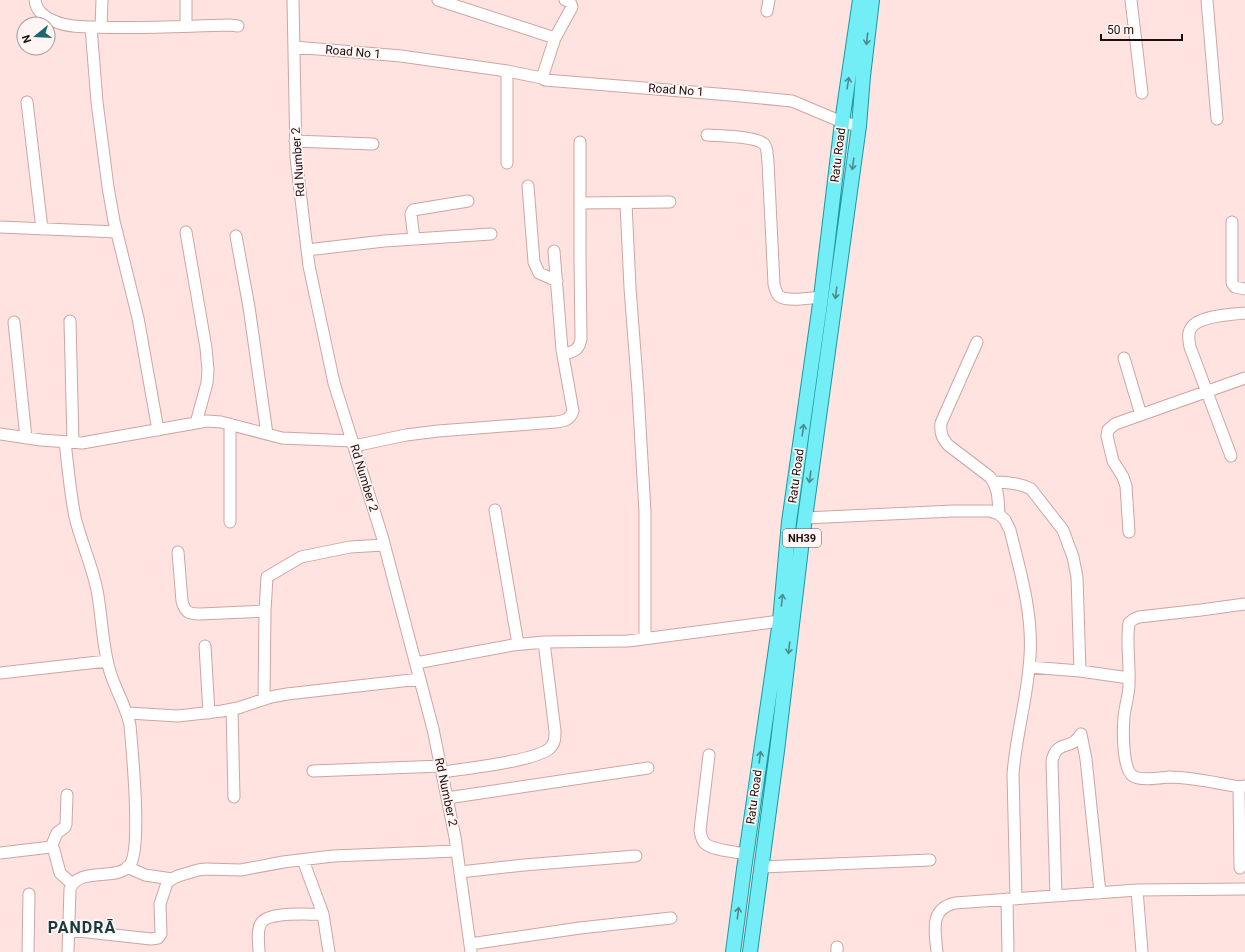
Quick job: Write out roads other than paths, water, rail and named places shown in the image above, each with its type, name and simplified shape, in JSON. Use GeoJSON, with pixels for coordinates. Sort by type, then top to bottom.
{"type":"FeatureCollection","features":[{"type":"Feature","properties":{"kind":"main road","name":"Ratu Road"},"geometry":{"type":"LineString","coordinates":[[733,952],[780,621],[789,522],[821,297],[842,122],[860,0]]}},
{"type":"Feature","properties":{"kind":"main road","name":"Ratu Road"},"geometry":{"type":"LineString","coordinates":[[750,952],[760,867],[777,751],[805,518],[859,126],[872,0]]}},
{"type":"Feature","properties":{"kind":"street"},"geometry":{"type":"LineString","coordinates":[[35,0],[37,9],[43,15],[55,22],[78,27],[238,26]]}},
{"type":"Feature","properties":{"kind":"street"},"geometry":{"type":"LineString","coordinates":[[102,0],[96,27],[97,102],[108,187],[117,232],[138,318],[158,430]]}},
{"type":"Feature","properties":{"kind":"street"},"geometry":{"type":"LineString","coordinates":[[186,0],[186,26]]}},
{"type":"Feature","properties":{"kind":"street","name":"Rd Number 2"},"geometry":{"type":"LineString","coordinates":[[293,0],[296,158],[309,266],[334,383],[384,544],[433,729],[457,851],[471,948]]}},
{"type":"Feature","properties":{"kind":"street"},"geometry":{"type":"LineString","coordinates":[[438,0],[555,38]]}},
{"type":"Feature","properties":{"kind":"street"},"geometry":{"type":"LineString","coordinates":[[542,78],[555,38],[572,7],[570,2],[566,0]]}},
{"type":"Feature","properties":{"kind":"street"},"geometry":{"type":"LineString","coordinates":[[1132,0],[1142,93]]}},
{"type":"Feature","properties":{"kind":"street"},"geometry":{"type":"LineString","coordinates":[[1207,0],[1217,119]]}},
{"type":"Feature","properties":{"kind":"street","name":"Road No 1"},"geometry":{"type":"LineString","coordinates":[[294,47],[401,56],[507,71],[542,78],[545,80],[792,101],[842,122],[859,126]]}},
{"type":"Feature","properties":{"kind":"street"},"geometry":{"type":"LineString","coordinates":[[507,71],[507,164]]}},
{"type":"Feature","properties":{"kind":"street"},"geometry":{"type":"LineString","coordinates":[[27,102],[42,229]]}},
{"type":"Feature","properties":{"kind":"street"},"geometry":{"type":"LineString","coordinates":[[707,135],[755,139],[763,142],[766,148],[768,162],[774,284],[776,292],[780,297],[788,299],[821,297]]}},
{"type":"Feature","properties":{"kind":"street"},"geometry":{"type":"LineString","coordinates":[[295,141],[373,144]]}},
{"type":"Feature","properties":{"kind":"street"},"geometry":{"type":"LineString","coordinates":[[563,354],[578,350],[581,338],[580,142]]}},
{"type":"Feature","properties":{"kind":"street"},"geometry":{"type":"LineString","coordinates":[[528,186],[534,262],[539,273],[557,281]]}},
{"type":"Feature","properties":{"kind":"street"},"geometry":{"type":"LineString","coordinates":[[414,239],[411,214],[413,210],[468,201]]}},
{"type":"Feature","properties":{"kind":"street"},"geometry":{"type":"LineString","coordinates":[[580,203],[670,202]]}},
{"type":"Feature","properties":{"kind":"street"},"geometry":{"type":"LineString","coordinates":[[626,203],[644,512],[645,638]]}},
{"type":"Feature","properties":{"kind":"street"},"geometry":{"type":"LineString","coordinates":[[1232,222],[1232,283],[1235,287],[1245,289]]}},
{"type":"Feature","properties":{"kind":"street"},"geometry":{"type":"LineString","coordinates":[[0,227],[117,232]]}},
{"type":"Feature","properties":{"kind":"street"},"geometry":{"type":"LineString","coordinates":[[186,232],[206,348],[208,370],[207,382],[196,423]]}},
{"type":"Feature","properties":{"kind":"street"},"geometry":{"type":"LineString","coordinates":[[307,250],[384,241],[491,234]]}},
{"type":"Feature","properties":{"kind":"street"},"geometry":{"type":"LineString","coordinates":[[236,236],[249,307],[267,434]]}},
{"type":"Feature","properties":{"kind":"street"},"geometry":{"type":"LineString","coordinates":[[0,434],[82,443],[107,440],[207,421],[230,424],[282,438],[353,443],[438,431],[566,420],[571,416],[573,411],[563,354],[554,251]]}},
{"type":"Feature","properties":{"kind":"street"},"geometry":{"type":"LineString","coordinates":[[1231,456],[1188,339],[1193,325],[1201,321],[1224,315],[1245,313]]}},
{"type":"Feature","properties":{"kind":"street"},"geometry":{"type":"LineString","coordinates":[[68,952],[70,890],[72,884],[84,877],[116,872],[127,867],[132,859],[135,845],[136,812],[133,759],[128,714],[113,682],[107,661],[97,589],[75,517],[70,486],[70,321]]}},
{"type":"Feature","properties":{"kind":"street"},"geometry":{"type":"LineString","coordinates":[[14,322],[26,438]]}},
{"type":"Feature","properties":{"kind":"street"},"geometry":{"type":"LineString","coordinates":[[978,342],[941,423],[940,431],[943,439],[948,445],[995,482],[998,491],[999,514]]}},
{"type":"Feature","properties":{"kind":"street"},"geometry":{"type":"LineString","coordinates":[[1124,358],[1141,415]]}},
{"type":"Feature","properties":{"kind":"street"},"geometry":{"type":"LineString","coordinates":[[1130,532],[1126,486],[1123,477],[1113,461],[1107,436],[1108,430],[1111,427],[1141,415],[1245,378]]}},
{"type":"Feature","properties":{"kind":"street"},"geometry":{"type":"LineString","coordinates":[[230,424],[230,522]]}},
{"type":"Feature","properties":{"kind":"street"},"geometry":{"type":"LineString","coordinates":[[995,482],[1012,482],[1024,485],[1031,489],[1063,530],[1073,557],[1077,577],[1080,670]]}},
{"type":"Feature","properties":{"kind":"street"},"geometry":{"type":"LineString","coordinates":[[495,510],[518,644]]}},
{"type":"Feature","properties":{"kind":"street"},"geometry":{"type":"LineString","coordinates":[[805,518],[953,511],[990,511],[999,514],[1005,520],[1010,530],[1025,593],[1030,637],[1029,667],[1024,708],[1013,774],[1012,899],[1008,952]]}},
{"type":"Feature","properties":{"kind":"street"},"geometry":{"type":"LineString","coordinates":[[264,699],[267,577],[301,558],[350,547],[384,544]]}},
{"type":"Feature","properties":{"kind":"street"},"geometry":{"type":"LineString","coordinates":[[178,552],[182,601],[187,612],[192,614],[201,614],[265,611]]}},
{"type":"Feature","properties":{"kind":"street"},"geometry":{"type":"LineString","coordinates":[[1240,868],[1242,786],[1172,777],[1138,778],[1132,776],[1127,769],[1125,762],[1124,717],[1129,686],[1129,623],[1140,617],[1245,604]]}},
{"type":"Feature","properties":{"kind":"street"},"geometry":{"type":"LineString","coordinates":[[416,663],[478,650],[518,644],[544,642],[628,641],[780,621]]}},
{"type":"Feature","properties":{"kind":"street"},"geometry":{"type":"LineString","coordinates":[[313,771],[441,769],[525,759],[549,750],[554,743],[555,732],[544,642]]}},
{"type":"Feature","properties":{"kind":"street"},"geometry":{"type":"LineString","coordinates":[[205,646],[209,712]]}},
{"type":"Feature","properties":{"kind":"street"},"geometry":{"type":"LineString","coordinates":[[0,674],[107,661]]}},
{"type":"Feature","properties":{"kind":"street"},"geometry":{"type":"LineString","coordinates":[[1029,667],[1080,670],[1129,678]]}},
{"type":"Feature","properties":{"kind":"street"},"geometry":{"type":"LineString","coordinates":[[128,714],[178,716],[232,709],[264,699],[287,694],[420,679]]}},
{"type":"Feature","properties":{"kind":"street"},"geometry":{"type":"LineString","coordinates":[[232,709],[234,797]]}},
{"type":"Feature","properties":{"kind":"street"},"geometry":{"type":"LineString","coordinates":[[1056,896],[1052,761],[1054,752],[1059,748],[1073,744],[1081,734],[1086,759],[1100,893]]}},
{"type":"Feature","properties":{"kind":"street"},"geometry":{"type":"LineString","coordinates":[[709,755],[700,830],[703,842],[707,846],[713,848],[746,854]]}},
{"type":"Feature","properties":{"kind":"street"},"geometry":{"type":"LineString","coordinates":[[447,798],[648,768]]}},
{"type":"Feature","properties":{"kind":"street"},"geometry":{"type":"LineString","coordinates":[[51,847],[57,833],[65,827],[66,824],[67,795]]}},
{"type":"Feature","properties":{"kind":"street"},"geometry":{"type":"LineString","coordinates":[[51,847],[54,850],[60,873],[72,884]]}},
{"type":"Feature","properties":{"kind":"street"},"geometry":{"type":"LineString","coordinates":[[0,854],[51,847]]}},
{"type":"Feature","properties":{"kind":"street"},"geometry":{"type":"LineString","coordinates":[[127,867],[145,875],[172,878],[198,870],[241,870],[283,862],[333,856],[457,851]]}},
{"type":"Feature","properties":{"kind":"street"},"geometry":{"type":"LineString","coordinates":[[460,872],[636,856]]}},
{"type":"Feature","properties":{"kind":"street"},"geometry":{"type":"LineString","coordinates":[[303,860],[323,914],[329,952]]}},
{"type":"Feature","properties":{"kind":"street"},"geometry":{"type":"LineString","coordinates":[[760,867],[930,860]]}},
{"type":"Feature","properties":{"kind":"street"},"geometry":{"type":"LineString","coordinates":[[69,930],[151,939],[158,938],[161,934],[160,904],[167,883],[172,878]]}},
{"type":"Feature","properties":{"kind":"street"},"geometry":{"type":"LineString","coordinates":[[937,952],[936,921],[941,910],[948,905],[955,903],[1137,890],[1245,889]]}},
{"type":"Feature","properties":{"kind":"street"},"geometry":{"type":"LineString","coordinates":[[1137,890],[1142,952]]}},
{"type":"Feature","properties":{"kind":"street"},"geometry":{"type":"LineString","coordinates":[[28,952],[29,894]]}},
{"type":"Feature","properties":{"kind":"street"},"geometry":{"type":"LineString","coordinates":[[259,952],[260,928],[262,922],[267,918],[281,915],[323,914]]}},
{"type":"Feature","properties":{"kind":"street"},"geometry":{"type":"LineString","coordinates":[[471,948],[580,928],[671,918]]}},
{"type":"Feature","properties":{"kind":"district","name":"PANDRĀ"},"geometry":{"type":"Point","coordinates":[82,927]}}]}
